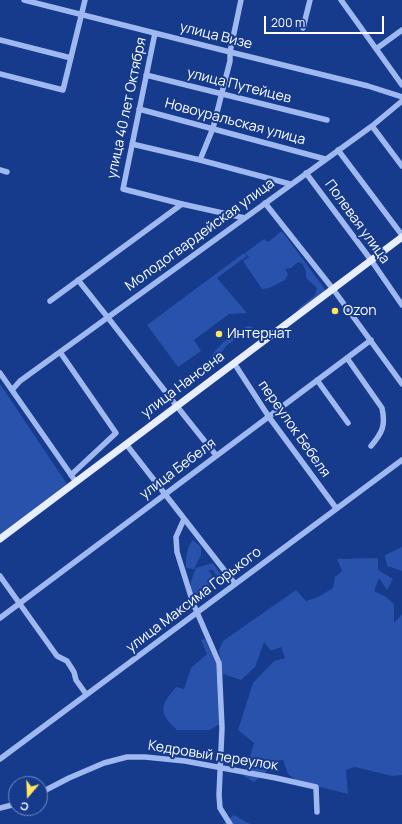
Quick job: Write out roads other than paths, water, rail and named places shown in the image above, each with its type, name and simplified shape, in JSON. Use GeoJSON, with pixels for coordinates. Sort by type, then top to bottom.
{"type":"FeatureCollection","features":[{"type":"Feature","properties":{"kind":"main road","name":"улица Нансена"},"geometry":{"type":"LineString","coordinates":[[0,539],[402,236]]}},
{"type":"Feature","properties":{"kind":"street","name":"улица Визе"},"geometry":{"type":"LineString","coordinates":[[24,0],[368,86],[402,98]]}},
{"type":"Feature","properties":{"kind":"street"},"geometry":{"type":"LineString","coordinates":[[0,74],[63,90],[85,0]]}},
{"type":"Feature","properties":{"kind":"street"},"geometry":{"type":"LineString","coordinates":[[200,160],[213,128],[222,94],[230,61],[230,52],[241,0]]}},
{"type":"Feature","properties":{"kind":"street"},"geometry":{"type":"LineString","coordinates":[[303,28],[310,0]]}},
{"type":"Feature","properties":{"kind":"street"},"geometry":{"type":"LineString","coordinates":[[341,0],[402,85]]}},
{"type":"Feature","properties":{"kind":"street"},"geometry":{"type":"LineString","coordinates":[[376,49],[402,30]]}},
{"type":"Feature","properties":{"kind":"street","name":"улица 40 лет Октября"},"geometry":{"type":"LineString","coordinates":[[155,33],[123,189],[182,204]]}},
{"type":"Feature","properties":{"kind":"street"},"geometry":{"type":"LineString","coordinates":[[0,40],[71,58]]}},
{"type":"Feature","properties":{"kind":"street","name":"улица Путейцев"},"geometry":{"type":"LineString","coordinates":[[146,76],[327,120]]}},
{"type":"Feature","properties":{"kind":"street","name":"Молодогвардейская улица"},"geometry":{"type":"LineString","coordinates":[[12,390],[20,381],[372,126],[402,101]]}},
{"type":"Feature","properties":{"kind":"street","name":"Новоуральская улица"},"geometry":{"type":"LineString","coordinates":[[139,109],[325,159]]}},
{"type":"Feature","properties":{"kind":"street"},"geometry":{"type":"LineString","coordinates":[[372,126],[402,166]]}},
{"type":"Feature","properties":{"kind":"street"},"geometry":{"type":"LineString","coordinates":[[132,144],[290,184]]}},
{"type":"Feature","properties":{"kind":"street"},"geometry":{"type":"LineString","coordinates":[[338,150],[402,236]]}},
{"type":"Feature","properties":{"kind":"street"},"geometry":{"type":"LineString","coordinates":[[0,170],[7,172]]}},
{"type":"Feature","properties":{"kind":"street","name":"Полевая улица"},"geometry":{"type":"LineString","coordinates":[[306,173],[371,260],[402,305]]}},
{"type":"Feature","properties":{"kind":"street"},"geometry":{"type":"LineString","coordinates":[[265,203],[333,289],[402,384]]}},
{"type":"Feature","properties":{"kind":"street"},"geometry":{"type":"LineString","coordinates":[[50,301],[182,204],[245,218]]}},
{"type":"Feature","properties":{"kind":"street"},"geometry":{"type":"LineString","coordinates":[[78,280],[108,316],[216,456]]}},
{"type":"Feature","properties":{"kind":"street","name":"улица Бебеля"},"geometry":{"type":"LineString","coordinates":[[0,618],[371,340]]}},
{"type":"Feature","properties":{"kind":"street"},"geometry":{"type":"LineString","coordinates":[[60,352],[116,433],[71,475]]}},
{"type":"Feature","properties":{"kind":"street"},"geometry":{"type":"LineString","coordinates":[[347,358],[382,408],[384,426],[380,436],[371,446]]}},
{"type":"Feature","properties":{"kind":"street","name":"переулок Бебеля"},"geometry":{"type":"LineString","coordinates":[[234,363],[270,417],[336,508]]}},
{"type":"Feature","properties":{"kind":"street"},"geometry":{"type":"LineString","coordinates":[[0,373],[76,482]]}},
{"type":"Feature","properties":{"kind":"street"},"geometry":{"type":"LineString","coordinates":[[317,380],[348,423]]}},
{"type":"Feature","properties":{"kind":"street"},"geometry":{"type":"LineString","coordinates":[[126,444],[235,584]]}},
{"type":"Feature","properties":{"kind":"street","name":"улица Максима Горького"},"geometry":{"type":"LineString","coordinates":[[0,759],[402,460]]}},
{"type":"Feature","properties":{"kind":"street"},"geometry":{"type":"LineString","coordinates":[[184,519],[176,537],[177,552],[197,612],[218,663],[222,728],[219,795],[220,808],[230,824]]}},
{"type":"Feature","properties":{"kind":"street"},"geometry":{"type":"LineString","coordinates":[[0,576],[57,656],[67,662],[74,672],[76,680],[86,694]]}},
{"type":"Feature","properties":{"kind":"street","name":"Кедровый переулок"},"geometry":{"type":"LineString","coordinates":[[48,789],[104,763],[127,756],[145,757],[185,761],[316,787],[317,812]]}},
{"type":"Feature","properties":{"kind":"place","name":"Ozon"},"geometry":{"type":"Point","coordinates":[335,311]}},
{"type":"Feature","properties":{"kind":"place","name":"Интернат"},"geometry":{"type":"Point","coordinates":[219,334]}}]}
